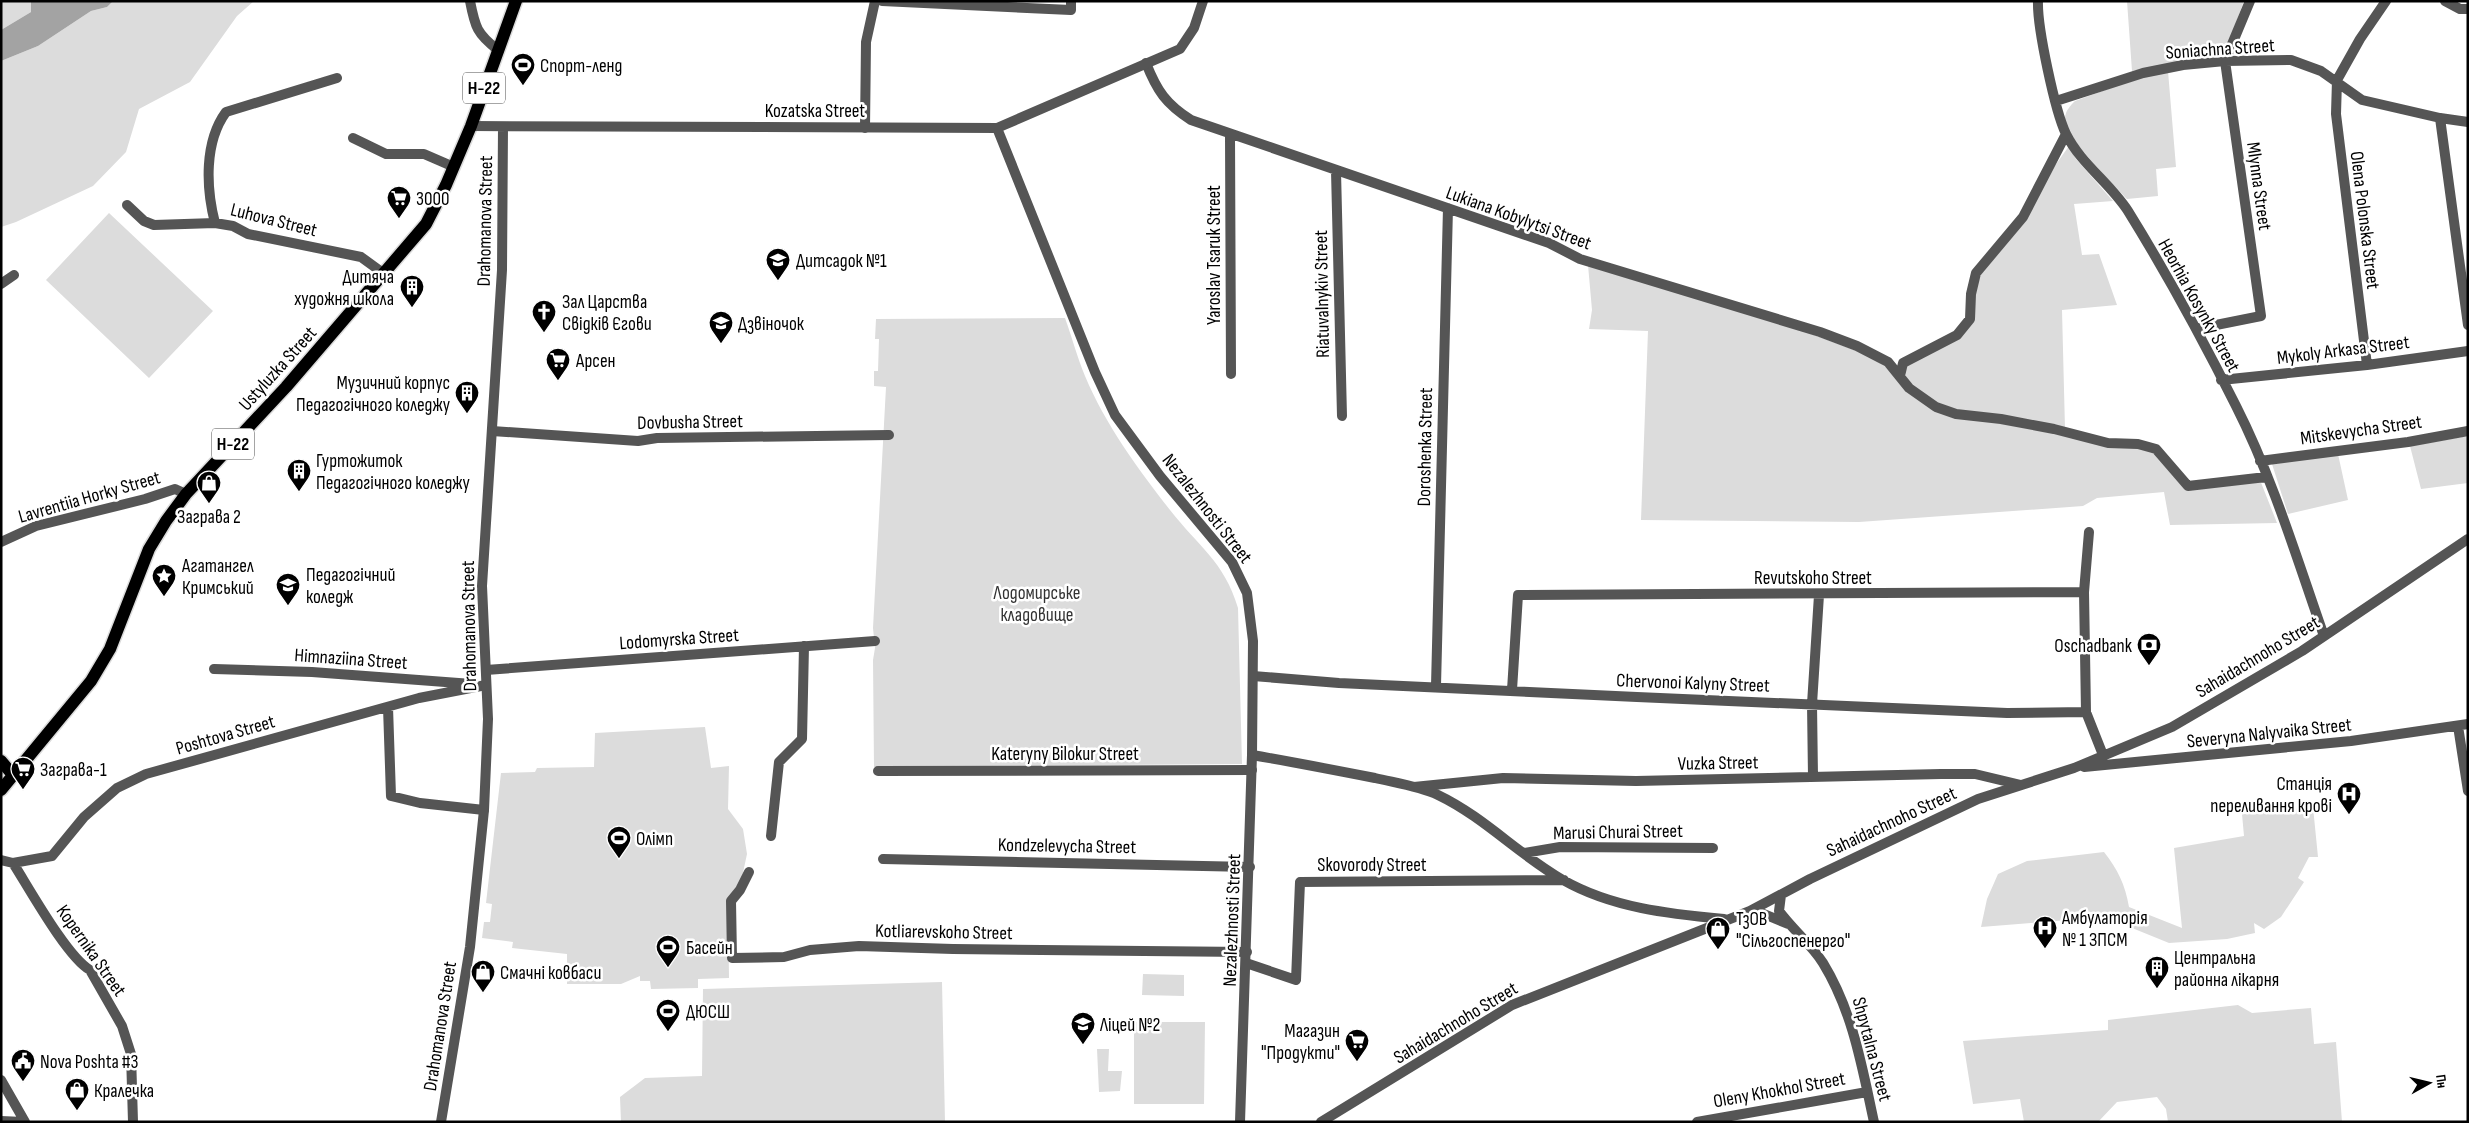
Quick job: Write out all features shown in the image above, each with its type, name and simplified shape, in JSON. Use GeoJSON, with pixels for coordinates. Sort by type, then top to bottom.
{"type":"FeatureCollection","features":[{"type":"Feature","properties":{"kind":"main road","name":"Ustyluzka Street"},"geometry":{"type":"LineString","coordinates":[[1,790],[91,681],[104,662],[149,549],[186,494],[286,388],[426,224],[471,126],[516,1]]}},
{"type":"Feature","properties":{"kind":"main road"},"geometry":{"type":"LineString","coordinates":[[1,761],[14,775]]}},
{"type":"Feature","properties":{"kind":"street"},"geometry":{"type":"LineString","coordinates":[[470,1],[476,28],[482,38],[498,50]]}},
{"type":"Feature","properties":{"kind":"street"},"geometry":{"type":"LineString","coordinates":[[866,128],[866,42],[875,1]]}},
{"type":"Feature","properties":{"kind":"street"},"geometry":{"type":"LineString","coordinates":[[882,1],[1071,10],[1071,1]]}},
{"type":"Feature","properties":{"kind":"street","name":"Kozatska Street"},"geometry":{"type":"LineString","coordinates":[[471,126],[998,128],[1180,49],[1194,28],[1203,1]]}},
{"type":"Feature","properties":{"kind":"street","name":"Heorhia Kosynky Street"},"geometry":{"type":"LineString","coordinates":[[2038,1],[2046,60],[2066,134],[2088,165],[2127,209],[2196,330],[2236,407],[2260,461],[2324,636]]}},
{"type":"Feature","properties":{"kind":"street"},"geometry":{"type":"LineString","coordinates":[[2225,61],[2250,1]]}},
{"type":"Feature","properties":{"kind":"street"},"geometry":{"type":"LineString","coordinates":[[2337,80],[2360,39],[2386,1]]}},
{"type":"Feature","properties":{"kind":"street"},"geometry":{"type":"LineString","coordinates":[[2444,1],[2460,9],[2468,9]]}},
{"type":"Feature","properties":{"kind":"street","name":"Soniachna Street"},"geometry":{"type":"LineString","coordinates":[[2056,101],[2143,73],[2225,61],[2291,60],[2321,71],[2337,80],[2362,100],[2440,118],[2468,122]]}},
{"type":"Feature","properties":{"kind":"street","name":"Mlynna Street"},"geometry":{"type":"LineString","coordinates":[[2196,330],[2261,316],[2225,61]]}},
{"type":"Feature","properties":{"kind":"street","name":"Lukiana Kobylytsi Street"},"geometry":{"type":"LineString","coordinates":[[1146,63],[1162,96],[1173,108],[1191,120],[1230,135],[1549,243],[1580,259],[1820,332],[1857,346],[1888,362],[1909,388],[1936,407],[1956,414],[2036,426],[2108,443],[2138,444],[2156,449],[2188,486],[2266,477]]}},
{"type":"Feature","properties":{"kind":"street"},"geometry":{"type":"LineString","coordinates":[[215,223],[208,193],[211,152],[218,124],[226,112],[337,78]]}},
{"type":"Feature","properties":{"kind":"street","name":"Olena Polonska Street"},"geometry":{"type":"LineString","coordinates":[[2337,80],[2336,114],[2367,365]]}},
{"type":"Feature","properties":{"kind":"street"},"geometry":{"type":"LineString","coordinates":[[2440,118],[2468,325]]}},
{"type":"Feature","properties":{"kind":"street","name":"Drahomanova Street"},"geometry":{"type":"LineString","coordinates":[[440,1122],[470,947],[484,810],[488,719],[482,586],[502,270],[503,127]]}},
{"type":"Feature","properties":{"kind":"street","name":"Nezalezhnosti Street"},"geometry":{"type":"LineString","coordinates":[[998,128],[1095,372],[1115,415],[1127,434],[1160,476],[1232,562],[1248,593],[1253,641],[1252,770],[1240,1122]]}},
{"type":"Feature","properties":{"kind":"street"},"geometry":{"type":"LineString","coordinates":[[1900,376],[1904,364],[1957,336],[1970,319],[1976,272],[2023,217],[2066,134]]}},
{"type":"Feature","properties":{"kind":"street","name":"Yaroslav Tsaruk Street"},"geometry":{"type":"LineString","coordinates":[[1230,135],[1231,374]]}},
{"type":"Feature","properties":{"kind":"street"},"geometry":{"type":"LineString","coordinates":[[353,138],[386,154],[424,154],[454,166]]}},
{"type":"Feature","properties":{"kind":"street","name":"Riatuvalnykiv Street"},"geometry":{"type":"LineString","coordinates":[[1336,171],[1342,416]]}},
{"type":"Feature","properties":{"kind":"street","name":"Luhova Street"},"geometry":{"type":"LineString","coordinates":[[127,206],[144,221],[154,225],[215,223],[233,226],[258,236],[361,257],[383,273]]}},
{"type":"Feature","properties":{"kind":"street","name":"Doroshenka Street"},"geometry":{"type":"LineString","coordinates":[[1436,686],[1448,208]]}},
{"type":"Feature","properties":{"kind":"street"},"geometry":{"type":"LineString","coordinates":[[1,284],[14,275]]}},
{"type":"Feature","properties":{"kind":"street","name":"Mykoly Arkasa Street"},"geometry":{"type":"LineString","coordinates":[[2221,380],[2367,365],[2468,351]]}},
{"type":"Feature","properties":{"kind":"street","name":"Dovbusha Street"},"geometry":{"type":"LineString","coordinates":[[492,431],[638,441],[657,438],[889,435]]}},
{"type":"Feature","properties":{"kind":"street","name":"Mitskevycha Street"},"geometry":{"type":"LineString","coordinates":[[2260,461],[2408,442],[2468,431]]}},
{"type":"Feature","properties":{"kind":"street","name":"Lavrentiia Horky Street"},"geometry":{"type":"LineString","coordinates":[[1,542],[36,526],[145,499],[175,489],[186,494]]}},
{"type":"Feature","properties":{"kind":"street"},"geometry":{"type":"LineString","coordinates":[[2089,532],[2084,592],[2086,712],[2103,756]]}},
{"type":"Feature","properties":{"kind":"street","name":"Sahaidachnoho Street"},"geometry":{"type":"LineString","coordinates":[[1321,1122],[1512,1005],[1750,911],[1810,879],[1978,799],[2074,768],[2136,743],[2206,708],[2324,636],[2468,539]]}},
{"type":"Feature","properties":{"kind":"street","name":"Revutskoho Street"},"geometry":{"type":"LineString","coordinates":[[1512,690],[1518,595],[1820,595],[2084,592]]}},
{"type":"Feature","properties":{"kind":"street"},"geometry":{"type":"LineString","coordinates":[[1813,777],[1812,704],[1820,595]]}},
{"type":"Feature","properties":{"kind":"street","name":"Lodomyrska Street"},"geometry":{"type":"LineString","coordinates":[[486,670],[874,640]]}},
{"type":"Feature","properties":{"kind":"street"},"geometry":{"type":"LineString","coordinates":[[771,836],[779,762],[802,739],[804,646]]}},
{"type":"Feature","properties":{"kind":"street","name":"Himnaziina Street"},"geometry":{"type":"LineString","coordinates":[[214,669],[312,672],[486,684]]}},
{"type":"Feature","properties":{"kind":"street","name":"Chervonoi Kalyny Street"},"geometry":{"type":"LineString","coordinates":[[1253,676],[1339,683],[2007,713],[2086,712]]}},
{"type":"Feature","properties":{"kind":"street","name":"Poshtova Street"},"geometry":{"type":"LineString","coordinates":[[1,860],[13,863],[52,856],[84,817],[117,788],[146,774],[388,707],[486,684]]}},
{"type":"Feature","properties":{"kind":"street"},"geometry":{"type":"LineString","coordinates":[[388,707],[391,796],[420,804],[484,810]]}},
{"type":"Feature","properties":{"kind":"street"},"geometry":{"type":"LineString","coordinates":[[2463,725],[2468,792]]}},
{"type":"Feature","properties":{"kind":"street","name":"Severyna Nalyvaika Street"},"geometry":{"type":"LineString","coordinates":[[2074,768],[2351,741],[2463,725]]}},
{"type":"Feature","properties":{"kind":"street"},"geometry":{"type":"LineString","coordinates":[[2136,743],[2132,750],[2136,763]]}},
{"type":"Feature","properties":{"kind":"street"},"geometry":{"type":"LineString","coordinates":[[1252,756],[1315,766],[1414,787],[1436,794],[1461,807],[1564,880],[1614,901],[1643,909],[1727,919]]}},
{"type":"Feature","properties":{"kind":"street","name":"Kateryny Bilokur Street"},"geometry":{"type":"LineString","coordinates":[[878,771],[1252,770]]}},
{"type":"Feature","properties":{"kind":"street","name":"Vuzka Street"},"geometry":{"type":"LineString","coordinates":[[1414,787],[1502,778],[1636,781],[1756,780],[1975,774],[2022,785]]}},
{"type":"Feature","properties":{"kind":"street","name":"Marusi Churai Street"},"geometry":{"type":"LineString","coordinates":[[1524,853],[1560,848],[1713,848]]}},
{"type":"Feature","properties":{"kind":"street","name":"Kondzelevycha Street"},"geometry":{"type":"LineString","coordinates":[[883,859],[1250,867]]}},
{"type":"Feature","properties":{"kind":"street","name":"Kopernika Street"},"geometry":{"type":"LineString","coordinates":[[13,863],[81,965],[90,970],[122,1026],[131,1054],[133,1122]]}},
{"type":"Feature","properties":{"kind":"street","name":"Kotliarevskoho Street"},"geometry":{"type":"LineString","coordinates":[[749,872],[740,890],[731,901],[732,958],[784,957],[810,950],[859,946],[953,949],[1247,952]]}},
{"type":"Feature","properties":{"kind":"street","name":"Skovorody Street"},"geometry":{"type":"LineString","coordinates":[[1246,963],[1296,980],[1300,882],[1564,880]]}},
{"type":"Feature","properties":{"kind":"street"},"geometry":{"type":"LineString","coordinates":[[1781,895],[1779,911],[1789,925]]}},
{"type":"Feature","properties":{"kind":"street","name":"Shpytalna Street"},"geometry":{"type":"LineString","coordinates":[[1750,911],[1759,912],[1789,925],[1822,962],[1843,1001],[1874,1122]]}},
{"type":"Feature","properties":{"kind":"street"},"geometry":{"type":"LineString","coordinates":[[1,1080],[24,1122]]}},
{"type":"Feature","properties":{"kind":"street","name":"Oleny Khokhol Street"},"geometry":{"type":"LineString","coordinates":[[1697,1122],[1867,1092]]}},
{"type":"Feature","properties":{"kind":"street"},"geometry":{"type":"LineString","coordinates":[[1,1121],[24,1122]]}},
{"type":"Feature","properties":{"kind":"green space"},"geometry":{"type":"Polygon","coordinates":[[[1,1],[31,1],[31,12],[1,30],[1,1]]]}},
{"type":"Feature","properties":{"kind":"green space"},"geometry":{"type":"Polygon","coordinates":[[[113,1],[254,1],[237,16],[190,82],[139,109],[126,152],[93,186],[16,222],[1,227],[1,61],[38,46],[91,11],[107,7],[113,1]]]}},
{"type":"Feature","properties":{"kind":"green space"},"geometry":{"type":"Polygon","coordinates":[[[2127,1],[2244,1],[2223,57],[2132,71],[2127,1]]]}},
{"type":"Feature","properties":{"kind":"green space"},"geometry":{"type":"Polygon","coordinates":[[[2168,71],[2176,167],[2156,169],[2158,196],[2127,199],[2091,160],[2073,137],[2067,127],[2066,113],[2075,101],[2144,76],[2168,71]]]}},
{"type":"Feature","properties":{"kind":"green space"},"geometry":{"type":"Polygon","coordinates":[[[2069,146],[2076,159],[2113,201],[2074,204],[2082,255],[2099,254],[2117,305],[2062,310],[2065,429],[2155,451],[2186,488],[2260,480],[2277,523],[2170,525],[2164,492],[2097,498],[2083,506],[1859,522],[1641,520],[1648,331],[1589,329],[1592,310],[1588,265],[1777,321],[1870,356],[1907,382],[1906,365],[1971,319],[1978,273],[2069,146]]]}},
{"type":"Feature","properties":{"kind":"green space"},"geometry":{"type":"Polygon","coordinates":[[[109,213],[213,311],[149,378],[46,280],[109,213]]]}},
{"type":"Feature","properties":{"kind":"green space","name":"Лодомирське кладовище"},"geometry":{"type":"Polygon","coordinates":[[[1065,318],[1079,362],[1093,394],[1112,429],[1134,462],[1180,523],[1218,566],[1232,592],[1238,608],[1242,764],[874,767],[873,660],[875,648],[873,628],[886,387],[874,386],[874,371],[878,371],[879,339],[875,339],[876,319],[1065,318]]]}},
{"type":"Feature","properties":{"kind":"green space"},"geometry":{"type":"Polygon","coordinates":[[[2468,436],[2468,483],[2421,489],[2410,446],[2468,436]]]}},
{"type":"Feature","properties":{"kind":"green space"},"geometry":{"type":"Polygon","coordinates":[[[2338,454],[2348,500],[2288,514],[2272,464],[2338,454]]]}},
{"type":"Feature","properties":{"kind":"green space","name":"Олімп"},"geometry":{"type":"Polygon","coordinates":[[[705,727],[711,768],[729,766],[728,809],[743,829],[747,854],[741,882],[728,899],[729,978],[698,979],[698,988],[651,989],[650,981],[640,981],[640,976],[621,984],[567,984],[567,954],[512,948],[513,942],[482,938],[484,922],[490,922],[492,904],[486,903],[501,773],[535,772],[537,768],[594,767],[595,733],[705,727]]]}},
{"type":"Feature","properties":{"kind":"green space"},"geometry":{"type":"Polygon","coordinates":[[[2313,807],[2318,857],[2309,857],[2298,878],[2304,882],[2281,917],[2264,929],[2254,923],[2255,933],[2227,939],[2169,943],[2105,917],[1981,927],[1987,899],[1998,874],[2027,861],[2104,852],[2120,878],[2129,907],[2182,928],[2174,848],[2244,836],[2242,814],[2313,807]]]}},
{"type":"Feature","properties":{"kind":"green space"},"geometry":{"type":"Polygon","coordinates":[[[1143,974],[1184,975],[1184,996],[1142,995],[1143,974]]]}},
{"type":"Feature","properties":{"kind":"green space"},"geometry":{"type":"Polygon","coordinates":[[[942,982],[945,1122],[621,1122],[620,1097],[645,1078],[702,1076],[703,989],[942,982]]]}},
{"type":"Feature","properties":{"kind":"green space"},"geometry":{"type":"Polygon","coordinates":[[[2238,1005],[2252,1013],[2311,1008],[2314,1044],[2336,1042],[2342,1122],[2168,1122],[2166,1109],[2157,1097],[2117,1102],[2098,1122],[2024,1122],[2020,1099],[1973,1104],[1963,1041],[2108,1030],[2108,1020],[2238,1005]]]}},
{"type":"Feature","properties":{"kind":"green space"},"geometry":{"type":"Polygon","coordinates":[[[1134,1022],[1205,1022],[1204,1104],[1134,1104],[1134,1022]]]}},
{"type":"Feature","properties":{"kind":"green space"},"geometry":{"type":"Polygon","coordinates":[[[1097,1049],[1109,1049],[1108,1071],[1122,1071],[1120,1091],[1099,1092],[1097,1049]]]}},
{"type":"Feature","properties":{"kind":"shaded area"},"geometry":{"type":"Polygon","coordinates":[[[31,1],[113,1],[107,7],[91,11],[38,46],[1,61],[1,30],[31,12],[31,1]]]}},
{"type":"Feature","properties":{"kind":"place","name":"Спорт-ленд"},"geometry":{"type":"Point","coordinates":[523,86]}},
{"type":"Feature","properties":{"kind":"place","name":"3000"},"geometry":{"type":"Point","coordinates":[399,219]}},
{"type":"Feature","properties":{"kind":"place","name":"Дитсадок №1"},"geometry":{"type":"Point","coordinates":[778,281]}},
{"type":"Feature","properties":{"kind":"place","name":"Дитяча художня школа"},"geometry":{"type":"Point","coordinates":[412,308]}},
{"type":"Feature","properties":{"kind":"place","name":"Зал Царства Свідків Єгови"},"geometry":{"type":"Point","coordinates":[544,333]}},
{"type":"Feature","properties":{"kind":"place","name":"Дзвіночок"},"geometry":{"type":"Point","coordinates":[721,344]}},
{"type":"Feature","properties":{"kind":"place","name":"Арсен"},"geometry":{"type":"Point","coordinates":[558,381]}},
{"type":"Feature","properties":{"kind":"place","name":"Музичний корпус Педагогічного коледжу"},"geometry":{"type":"Point","coordinates":[467,414]}},
{"type":"Feature","properties":{"kind":"place","name":"Гуртожиток Педагогічного коледжу"},"geometry":{"type":"Point","coordinates":[299,492]}},
{"type":"Feature","properties":{"kind":"place","name":"Заграва 2"},"geometry":{"type":"Point","coordinates":[209,504]}},
{"type":"Feature","properties":{"kind":"place","name":"Агатангел Кримський"},"geometry":{"type":"Point","coordinates":[164,597]}},
{"type":"Feature","properties":{"kind":"place","name":"Педагогічний коледж"},"geometry":{"type":"Point","coordinates":[288,606]}},
{"type":"Feature","properties":{"kind":"place","name":"Oschadbank"},"geometry":{"type":"Point","coordinates":[2149,666]}},
{"type":"Feature","properties":{"kind":"place","name":"Заграва-1"},"geometry":{"type":"Point","coordinates":[23,790]}},
{"type":"Feature","properties":{"kind":"place","name":"Станція переливання крові"},"geometry":{"type":"Point","coordinates":[2349,815]}},
{"type":"Feature","properties":{"kind":"place","name":"Олімп"},"geometry":{"type":"Point","coordinates":[619,859]}},
{"type":"Feature","properties":{"kind":"place","name":"Амбулаторія № 1 ЗПСМ"},"geometry":{"type":"Point","coordinates":[2045,949]}},
{"type":"Feature","properties":{"kind":"place","name":"ТзОВ \"Сільгоспенерго\""},"geometry":{"type":"Point","coordinates":[1718,950]}},
{"type":"Feature","properties":{"kind":"place","name":"Басейн"},"geometry":{"type":"Point","coordinates":[668,968]}},
{"type":"Feature","properties":{"kind":"place","name":"Центральна районна лікарня"},"geometry":{"type":"Point","coordinates":[2157,989]}},
{"type":"Feature","properties":{"kind":"place","name":"Смачні ковбаси"},"geometry":{"type":"Point","coordinates":[483,993]}},
{"type":"Feature","properties":{"kind":"place","name":"ДЮСШ"},"geometry":{"type":"Point","coordinates":[668,1032]}},
{"type":"Feature","properties":{"kind":"place","name":"Ліцей №2"},"geometry":{"type":"Point","coordinates":[1083,1045]}},
{"type":"Feature","properties":{"kind":"place","name":"Магазин \"Продукти\""},"geometry":{"type":"Point","coordinates":[1357,1062]}},
{"type":"Feature","properties":{"kind":"place","name":"Nova Poshta #3"},"geometry":{"type":"Point","coordinates":[23,1082]}},
{"type":"Feature","properties":{"kind":"place","name":"Кралечка"},"geometry":{"type":"Point","coordinates":[77,1111]}}]}
